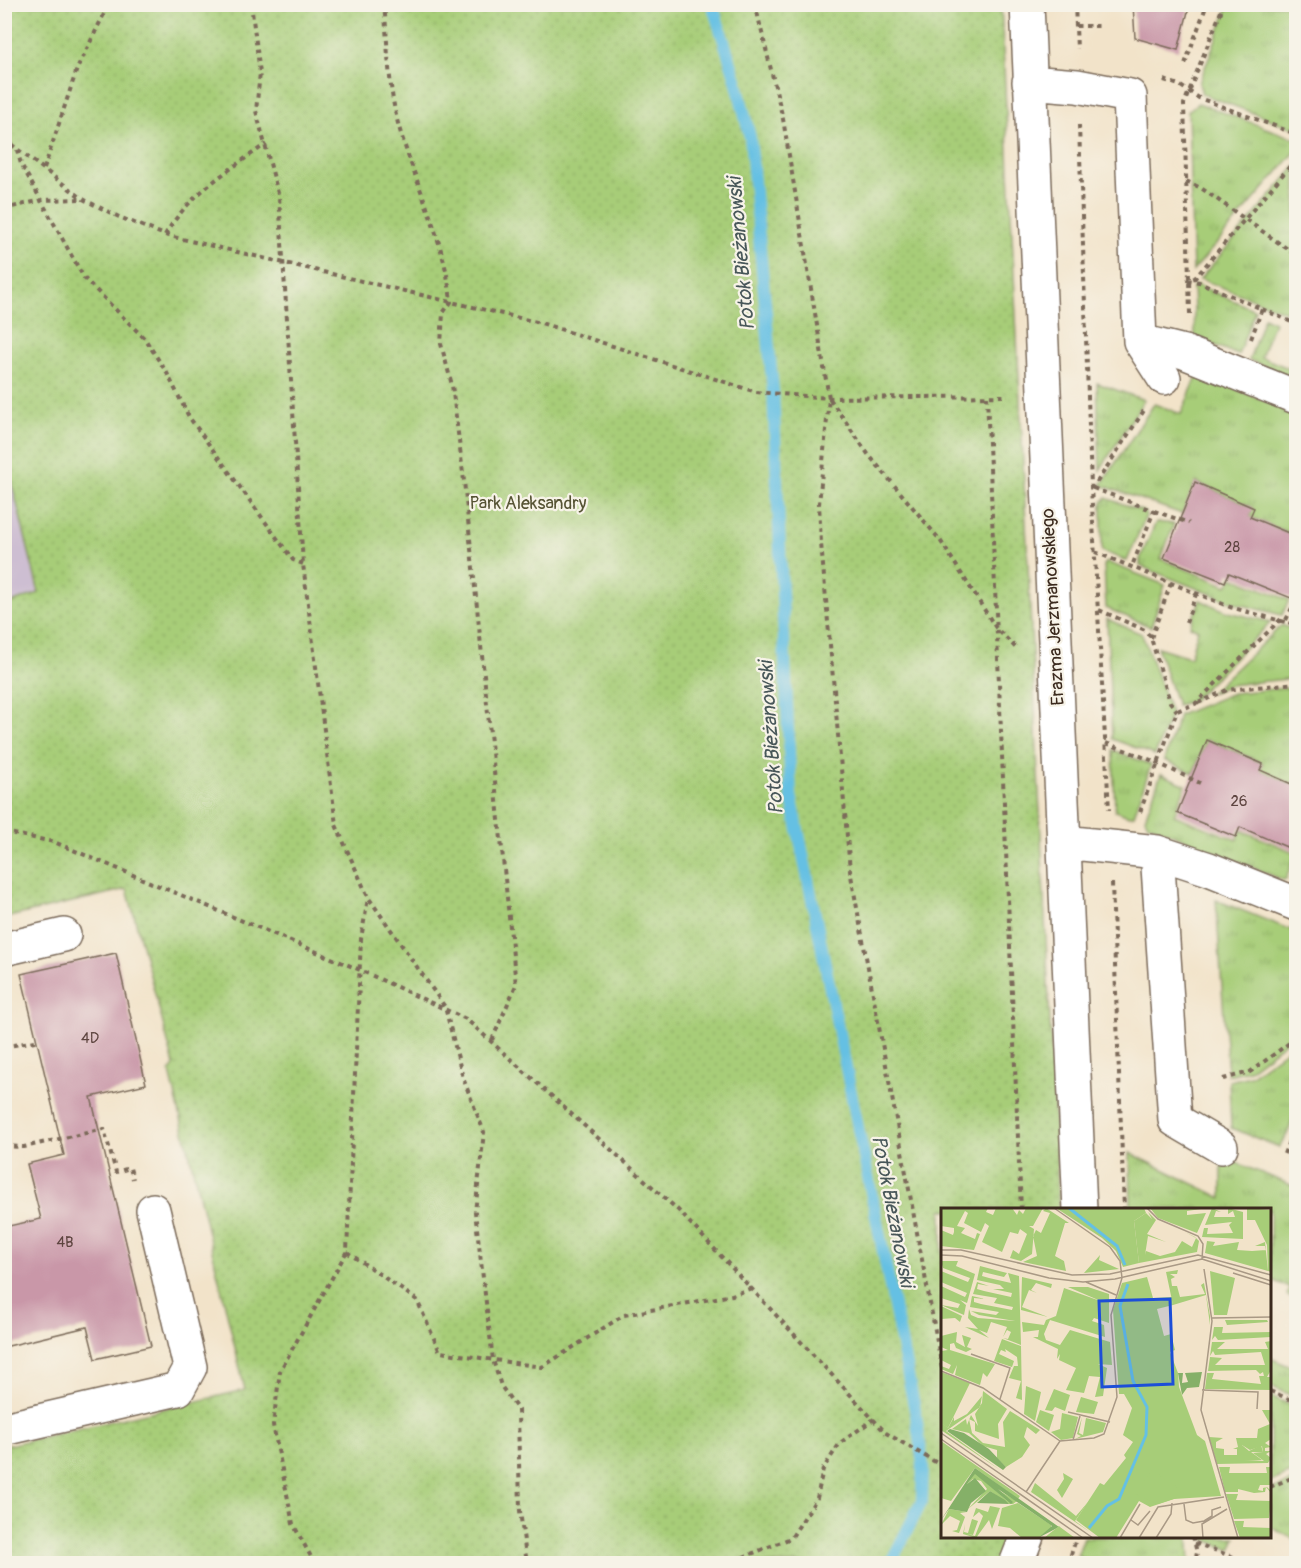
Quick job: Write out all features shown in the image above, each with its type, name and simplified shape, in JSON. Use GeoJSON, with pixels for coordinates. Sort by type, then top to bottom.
{"type":"FeatureCollection","features":[{"type":"Feature","properties":{"kind":"street","name":"Erazma Jerzmanowskiego"},"geometry":{"type":"LineString","coordinates":[[1026,4],[1080,1208]]}},
{"type":"Feature","properties":{"kind":"street"},"geometry":{"type":"LineString","coordinates":[[1029,82],[1077,86],[1130,96],[1140,341],[1164,378]]}},
{"type":"Feature","properties":{"kind":"street"},"geometry":{"type":"LineString","coordinates":[[1140,341],[1184,352],[1296,397]]}},
{"type":"Feature","properties":{"kind":"street"},"geometry":{"type":"LineString","coordinates":[[1064,842],[1156,852],[1209,869],[1296,904]]}},
{"type":"Feature","properties":{"kind":"street"},"geometry":{"type":"LineString","coordinates":[[1156,852],[1175,1120],[1221,1147]]}},
{"type":"Feature","properties":{"kind":"street"},"geometry":{"type":"LineString","coordinates":[[4,949],[64,935]]}},
{"type":"Feature","properties":{"kind":"street"},"geometry":{"type":"LineString","coordinates":[[4,1429],[178,1389],[190,1366],[153,1210]]}},
{"type":"Feature","properties":{"kind":"street"},"geometry":{"type":"LineString","coordinates":[[1017,1563],[1026,1538]]}},
{"type":"Feature","properties":{"kind":"path"},"geometry":{"type":"LineString","coordinates":[[44,169],[76,69],[109,4]]}},
{"type":"Feature","properties":{"kind":"path"},"geometry":{"type":"LineString","coordinates":[[251,4],[260,73],[256,111],[279,197],[286,264],[303,564],[336,825],[368,897],[445,1007],[463,1078],[484,1132],[475,1212],[493,1360],[501,1386],[518,1410],[520,1511],[527,1563]]}},
{"type":"Feature","properties":{"kind":"path"},"geometry":{"type":"LineString","coordinates":[[384,4],[399,125],[439,239],[451,302],[443,313],[441,344],[452,385],[464,481],[516,985],[492,1040]]}},
{"type":"Feature","properties":{"kind":"path"},"geometry":{"type":"LineString","coordinates":[[756,4],[783,119],[829,398],[819,504],[850,870],[941,1363]]}},
{"type":"Feature","properties":{"kind":"path"},"geometry":{"type":"LineString","coordinates":[[1075,4],[1092,487],[1111,847],[1124,1208]]}},
{"type":"Feature","properties":{"kind":"path"},"geometry":{"type":"LineString","coordinates":[[1185,64],[1207,4]]}},
{"type":"Feature","properties":{"kind":"path"},"geometry":{"type":"LineString","coordinates":[[1184,352],[1191,342],[1184,104],[1224,4]]}},
{"type":"Feature","properties":{"kind":"path"},"geometry":{"type":"LineString","coordinates":[[1076,26],[1103,26]]}},
{"type":"Feature","properties":{"kind":"path"},"geometry":{"type":"LineString","coordinates":[[4,139],[83,199],[119,217],[165,235],[541,323],[756,392],[829,398],[987,396],[1022,1208]]}},
{"type":"Feature","properties":{"kind":"path"},"geometry":{"type":"LineString","coordinates":[[165,235],[175,217],[201,190],[266,144]]}},
{"type":"Feature","properties":{"kind":"path"},"geometry":{"type":"LineString","coordinates":[[16,148],[21,164],[84,278],[145,339],[167,372],[189,417],[293,560],[303,564]]}},
{"type":"Feature","properties":{"kind":"path"},"geometry":{"type":"LineString","coordinates":[[1188,280],[1195,278],[1296,159]]}},
{"type":"Feature","properties":{"kind":"path"},"geometry":{"type":"LineString","coordinates":[[1186,181],[1201,188],[1296,255]]}},
{"type":"Feature","properties":{"kind":"path"},"geometry":{"type":"LineString","coordinates":[[4,209],[42,200],[83,199]]}},
{"type":"Feature","properties":{"kind":"path"},"geometry":{"type":"LineString","coordinates":[[1188,280],[1199,282],[1296,324]]}},
{"type":"Feature","properties":{"kind":"path"},"geometry":{"type":"LineString","coordinates":[[1251,341],[1262,309]]}},
{"type":"Feature","properties":{"kind":"path"},"geometry":{"type":"LineString","coordinates":[[1092,487],[1164,378]]}},
{"type":"Feature","properties":{"kind":"path"},"geometry":{"type":"LineString","coordinates":[[829,398],[868,454],[940,540],[996,628],[1057,686]]}},
{"type":"Feature","properties":{"kind":"path"},"geometry":{"type":"LineString","coordinates":[[1092,487],[1189,523]]}},
{"type":"Feature","properties":{"kind":"path"},"geometry":{"type":"LineString","coordinates":[[1132,567],[1154,511]]}},
{"type":"Feature","properties":{"kind":"path"},"geometry":{"type":"LineString","coordinates":[[1050,550],[1095,552],[1230,607],[1296,625]]}},
{"type":"Feature","properties":{"kind":"path"},"geometry":{"type":"LineString","coordinates":[[1150,638],[1171,583]]}},
{"type":"Feature","properties":{"kind":"path"},"geometry":{"type":"LineString","coordinates":[[1186,623],[1196,594]]}},
{"type":"Feature","properties":{"kind":"path"},"geometry":{"type":"LineString","coordinates":[[1195,704],[1284,620],[1296,600]]}},
{"type":"Feature","properties":{"kind":"path"},"geometry":{"type":"LineString","coordinates":[[1099,610],[1145,630],[1150,638],[1170,702],[1177,711]]}},
{"type":"Feature","properties":{"kind":"path"},"geometry":{"type":"LineString","coordinates":[[1139,814],[1177,711],[1227,690],[1296,683]]}},
{"type":"Feature","properties":{"kind":"path"},"geometry":{"type":"LineString","coordinates":[[1106,743],[1152,760],[1157,765],[1200,783]]}},
{"type":"Feature","properties":{"kind":"path"},"geometry":{"type":"LineString","coordinates":[[4,832],[54,842],[360,970],[445,1007],[466,1019],[492,1040],[678,1210],[886,1433],[941,1464]]}},
{"type":"Feature","properties":{"kind":"path"},"geometry":{"type":"LineString","coordinates":[[315,1563],[292,1524],[273,1425],[280,1371],[347,1251],[361,939],[368,897]]}},
{"type":"Feature","properties":{"kind":"path"},"geometry":{"type":"LineString","coordinates":[[1223,1079],[1250,1072],[1296,1038]]}},
{"type":"Feature","properties":{"kind":"path"},"geometry":{"type":"LineString","coordinates":[[4,1047],[35,1041]]}},
{"type":"Feature","properties":{"kind":"path"},"geometry":{"type":"LineString","coordinates":[[1284,1154],[1296,1123]]}},
{"type":"Feature","properties":{"kind":"path"},"geometry":{"type":"LineString","coordinates":[[4,1146],[24,1147],[104,1129],[116,1172],[130,1168],[136,1194],[153,1210]]}},
{"type":"Feature","properties":{"kind":"path"},"geometry":{"type":"LineString","coordinates":[[347,1251],[417,1300],[440,1352],[542,1367],[624,1315],[732,1295],[752,1288]]}},
{"type":"Feature","properties":{"kind":"path"},"geometry":{"type":"LineString","coordinates":[[1271,1392],[1296,1402]]}},
{"type":"Feature","properties":{"kind":"path"},"geometry":{"type":"LineString","coordinates":[[726,1563],[791,1538],[817,1498],[823,1470],[840,1443],[874,1419]]}},
{"type":"Feature","properties":{"kind":"path"},"geometry":{"type":"LineString","coordinates":[[1271,1486],[1296,1476]]}},
{"type":"Feature","properties":{"kind":"path"},"geometry":{"type":"LineString","coordinates":[[1076,1538],[1068,1562],[1079,1563]]}},
{"type":"Feature","properties":{"kind":"path"},"geometry":{"type":"LineString","coordinates":[[1194,1538],[1197,1552],[1194,1563]]}},
{"type":"Feature","properties":{"kind":"path"},"geometry":{"type":"LineString","coordinates":[[1195,1543],[1239,1559]]}},
{"type":"Feature","properties":{"kind":"shaded area"},"geometry":{"type":"Polygon","coordinates":[[[5,455],[38,593],[4,604],[5,455]]]}},
{"type":"Feature","properties":{"kind":"green space","name":"Park Aleksandry"},"geometry":{"type":"Polygon","coordinates":[[[5,5],[1001,5],[1059,1208],[941,1208],[941,1538],[1006,1538],[997,1563],[974,1563],[972,1560],[970,1564],[5,1563],[4,1446],[245,1390],[170,1072],[174,1065],[127,889],[5,918],[5,605],[39,593],[4,451],[5,5]]]}},
{"type":"Feature","properties":{"kind":"green space"},"geometry":{"type":"Polygon","coordinates":[[[1229,5],[1296,5],[1296,129],[1202,94],[1199,83],[1229,5]]]}},
{"type":"Feature","properties":{"kind":"green space"},"geometry":{"type":"Polygon","coordinates":[[[1198,103],[1296,139],[1296,151],[1193,271],[1188,111],[1198,103]]]}},
{"type":"Feature","properties":{"kind":"green space"},"geometry":{"type":"Polygon","coordinates":[[[1296,166],[1296,292],[1289,313],[1200,279],[1296,166]]]}},
{"type":"Feature","properties":{"kind":"green space"},"geometry":{"type":"Polygon","coordinates":[[[1197,285],[1255,310],[1238,355],[1195,337],[1193,287],[1197,285]]]}},
{"type":"Feature","properties":{"kind":"green space"},"geometry":{"type":"Polygon","coordinates":[[[1264,317],[1274,322],[1261,357],[1296,371],[1296,378],[1249,360],[1264,317]]]}},
{"type":"Feature","properties":{"kind":"green space"},"geometry":{"type":"Polygon","coordinates":[[[1198,374],[1296,413],[1296,536],[1250,517],[1253,508],[1196,482],[1182,514],[1101,485],[1154,404],[1181,414],[1198,374]]]}},
{"type":"Feature","properties":{"kind":"green space"},"geometry":{"type":"Polygon","coordinates":[[[1097,383],[1144,400],[1100,470],[1097,383]]]}},
{"type":"Feature","properties":{"kind":"green space"},"geometry":{"type":"Polygon","coordinates":[[[1106,498],[1145,512],[1146,516],[1127,561],[1102,551],[1102,502],[1106,498]]]}},
{"type":"Feature","properties":{"kind":"green space"},"geometry":{"type":"Polygon","coordinates":[[[1156,522],[1174,524],[1161,559],[1227,586],[1232,577],[1289,600],[1282,615],[1231,602],[1140,566],[1140,559],[1156,522]]]}},
{"type":"Feature","properties":{"kind":"green space"},"geometry":{"type":"Polygon","coordinates":[[[1107,562],[1165,585],[1151,627],[1106,608],[1104,565],[1107,562]]]}},
{"type":"Feature","properties":{"kind":"green space"},"geometry":{"type":"Polygon","coordinates":[[[1200,600],[1228,612],[1271,622],[1192,701],[1177,705],[1157,647],[1190,657],[1198,630],[1190,626],[1200,600]]]}},
{"type":"Feature","properties":{"kind":"green space"},"geometry":{"type":"Polygon","coordinates":[[[1107,619],[1142,634],[1171,713],[1155,755],[1112,739],[1107,619]]]}},
{"type":"Feature","properties":{"kind":"green space"},"geometry":{"type":"Polygon","coordinates":[[[1282,625],[1296,631],[1296,678],[1229,685],[1209,694],[1282,625]]]}},
{"type":"Feature","properties":{"kind":"green space"},"geometry":{"type":"Polygon","coordinates":[[[1296,687],[1296,786],[1260,770],[1263,763],[1207,740],[1193,773],[1164,760],[1179,715],[1233,693],[1296,687]]]}},
{"type":"Feature","properties":{"kind":"green space"},"geometry":{"type":"Polygon","coordinates":[[[1113,750],[1151,765],[1134,815],[1129,816],[1115,811],[1113,750]]]}},
{"type":"Feature","properties":{"kind":"green space"},"geometry":{"type":"Polygon","coordinates":[[[1161,774],[1186,785],[1174,815],[1237,840],[1241,830],[1296,853],[1286,879],[1283,880],[1148,824],[1145,818],[1161,774]]]}},
{"type":"Feature","properties":{"kind":"green space"},"geometry":{"type":"Polygon","coordinates":[[[1216,900],[1296,932],[1296,1034],[1249,1070],[1228,1075],[1216,900]]]}},
{"type":"Feature","properties":{"kind":"green space"},"geometry":{"type":"Polygon","coordinates":[[[1296,1043],[1297,1083],[1294,1111],[1286,1136],[1279,1147],[1231,1128],[1229,1081],[1250,1076],[1296,1043]]]}},
{"type":"Feature","properties":{"kind":"green space"},"geometry":{"type":"Polygon","coordinates":[[[1130,1153],[1222,1198],[1222,1157],[1296,1187],[1296,1299],[1287,1295],[1290,1288],[1271,1279],[1271,1208],[1131,1208],[1130,1153]]]}},
{"type":"Feature","properties":{"kind":"green space"},"geometry":{"type":"Polygon","coordinates":[[[1271,1358],[1296,1369],[1296,1397],[1271,1386],[1271,1358]]]}},
{"type":"Feature","properties":{"kind":"green space"},"geometry":{"type":"Polygon","coordinates":[[[1271,1396],[1296,1407],[1296,1471],[1271,1482],[1271,1396]]]}},
{"type":"Feature","properties":{"kind":"green space"},"geometry":{"type":"Polygon","coordinates":[[[1296,1480],[1296,1540],[1271,1528],[1271,1490],[1296,1480]]]}},
{"type":"Feature","properties":{"kind":"green space"},"geometry":{"type":"Polygon","coordinates":[[[1084,1538],[1189,1538],[1189,1563],[1095,1563],[1077,1556],[1084,1538]]]}},
{"type":"Feature","properties":{"kind":"green space"},"geometry":{"type":"Polygon","coordinates":[[[1201,1538],[1236,1538],[1231,1550],[1201,1538]]]}},
{"type":"Feature","properties":{"kind":"building"},"geometry":{"type":"Polygon","coordinates":[[[1133,4],[1190,4],[1178,50],[1135,38],[1133,4]]]}},
{"type":"Feature","properties":{"kind":"building"},"geometry":{"type":"Polygon","coordinates":[[[1195,482],[1254,508],[1250,517],[1296,536],[1296,600],[1229,573],[1225,582],[1164,558],[1195,482]]]}},
{"type":"Feature","properties":{"kind":"building"},"geometry":{"type":"Polygon","coordinates":[[[1207,740],[1263,764],[1260,770],[1296,786],[1296,851],[1240,827],[1236,837],[1177,813],[1207,740]]]}},
{"type":"Feature","properties":{"kind":"building"},"geometry":{"type":"Polygon","coordinates":[[[116,953],[146,1084],[91,1097],[151,1346],[95,1359],[87,1327],[4,1347],[4,1227],[41,1219],[27,1164],[64,1155],[21,974],[116,953]]]}},
{"type":"Feature","properties":{"kind":"waterway","name":"Potok Bieżanowski"},"geometry":{"type":"LineString","coordinates":[[712,4],[736,79],[750,137],[773,391],[791,795],[916,1415],[923,1465],[922,1501],[890,1564]]}}]}
